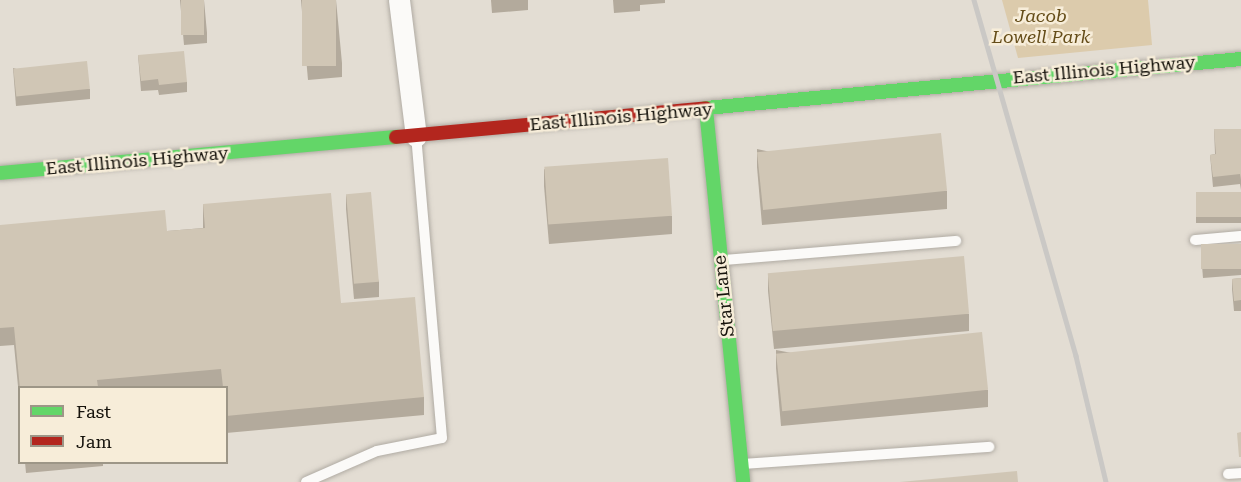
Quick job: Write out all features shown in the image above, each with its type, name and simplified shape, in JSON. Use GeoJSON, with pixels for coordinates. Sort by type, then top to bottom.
{"type":"FeatureCollection","features":[{"type":"Feature","properties":{"kind":"street"},"geometry":{"type":"LineString","coordinates":[[399,0],[416,136]]}},
{"type":"Feature","properties":{"kind":"street","name":"East Illinois Highway"},"geometry":{"type":"LineString","coordinates":[[0,173],[706,109],[997,79],[1241,59]]}},
{"type":"Feature","properties":{"kind":"street","name":"Star Lane"},"geometry":{"type":"LineString","coordinates":[[706,109],[743,482]]}},
{"type":"Feature","properties":{"kind":"lane"},"geometry":{"type":"LineString","coordinates":[[306,482],[377,451],[442,438],[416,136]]}},
{"type":"Feature","properties":{"kind":"lane"},"geometry":{"type":"LineString","coordinates":[[1195,240],[1241,236]]}},
{"type":"Feature","properties":{"kind":"lane"},"geometry":{"type":"LineString","coordinates":[[720,261],[956,242]]}},
{"type":"Feature","properties":{"kind":"lane"},"geometry":{"type":"LineString","coordinates":[[741,464],[988,447]]}},
{"type":"Feature","properties":{"kind":"lane"},"geometry":{"type":"LineString","coordinates":[[1228,474],[1241,473]]}},
{"type":"Feature","properties":{"kind":"green space","name":"Jacob Lowell Park"},"geometry":{"type":"Polygon","coordinates":[[[1002,0],[1148,0],[1152,45],[1018,58],[1002,0]]]}},
{"type":"Feature","properties":{"kind":"building"},"geometry":{"type":"Polygon","coordinates":[[[181,0],[204,0],[204,35],[181,35],[181,0]]]}},
{"type":"Feature","properties":{"kind":"building"},"geometry":{"type":"Polygon","coordinates":[[[302,0],[336,0],[336,66],[302,66],[302,0]]]}},
{"type":"Feature","properties":{"kind":"building"},"geometry":{"type":"Polygon","coordinates":[[[184,51],[187,82],[159,85],[158,79],[141,81],[138,55],[184,51]]]}},
{"type":"Feature","properties":{"kind":"building"},"geometry":{"type":"Polygon","coordinates":[[[87,61],[90,89],[16,97],[13,69],[87,61]]]}},
{"type":"Feature","properties":{"kind":"building"},"geometry":{"type":"Polygon","coordinates":[[[1214,129],[1241,129],[1241,180],[1240,174],[1213,177],[1210,155],[1216,154],[1214,129]]]}},
{"type":"Feature","properties":{"kind":"building"},"geometry":{"type":"Polygon","coordinates":[[[941,133],[947,191],[763,210],[757,152],[941,133]]]}},
{"type":"Feature","properties":{"kind":"building"},"geometry":{"type":"Polygon","coordinates":[[[668,158],[672,216],[548,225],[544,167],[668,158]]]}},
{"type":"Feature","properties":{"kind":"building"},"geometry":{"type":"Polygon","coordinates":[[[371,192],[379,282],[354,284],[346,194],[371,192]]]}},
{"type":"Feature","properties":{"kind":"building"},"geometry":{"type":"Polygon","coordinates":[[[1196,192],[1241,192],[1241,217],[1196,217],[1196,192]]]}},
{"type":"Feature","properties":{"kind":"building"},"geometry":{"type":"Polygon","coordinates":[[[331,193],[341,303],[415,297],[424,397],[228,416],[228,386],[223,386],[221,369],[97,380],[98,386],[20,386],[14,327],[0,328],[0,225],[165,210],[167,231],[205,228],[203,204],[331,193]]]}},
{"type":"Feature","properties":{"kind":"building"},"geometry":{"type":"Polygon","coordinates":[[[1201,244],[1241,244],[1241,269],[1201,269],[1201,244]]]}},
{"type":"Feature","properties":{"kind":"building"},"geometry":{"type":"Polygon","coordinates":[[[964,256],[969,314],[773,331],[768,273],[964,256]]]}},
{"type":"Feature","properties":{"kind":"building"},"geometry":{"type":"Polygon","coordinates":[[[1241,278],[1241,300],[1234,301],[1232,279],[1241,278]]]}},
{"type":"Feature","properties":{"kind":"building"},"geometry":{"type":"Polygon","coordinates":[[[982,332],[988,390],[782,411],[776,354],[982,332]]]}},
{"type":"Feature","properties":{"kind":"building"},"geometry":{"type":"Polygon","coordinates":[[[1241,432],[1241,457],[1239,457],[1237,433],[1241,432]]]}},
{"type":"Feature","properties":{"kind":"building"},"geometry":{"type":"Polygon","coordinates":[[[1017,471],[1018,482],[900,482],[1017,471]]]}},
{"type":"Feature","properties":{"kind":"railway"},"geometry":{"type":"LineString","coordinates":[[974,0],[1076,356],[1106,482]]}},
{"type":"Feature","properties":{"kind":"traffic: fast"},"geometry":{"type":"LineString","coordinates":[[706,108],[1241,59]]}},
{"type":"Feature","properties":{"kind":"traffic: fast"},"geometry":{"type":"LineString","coordinates":[[706,109],[743,482]]}},
{"type":"Feature","properties":{"kind":"traffic: fast"},"geometry":{"type":"LineString","coordinates":[[0,173],[396,137]]}},
{"type":"Feature","properties":{"kind":"traffic: jam"},"geometry":{"type":"LineString","coordinates":[[396,137],[706,108]]}}]}
